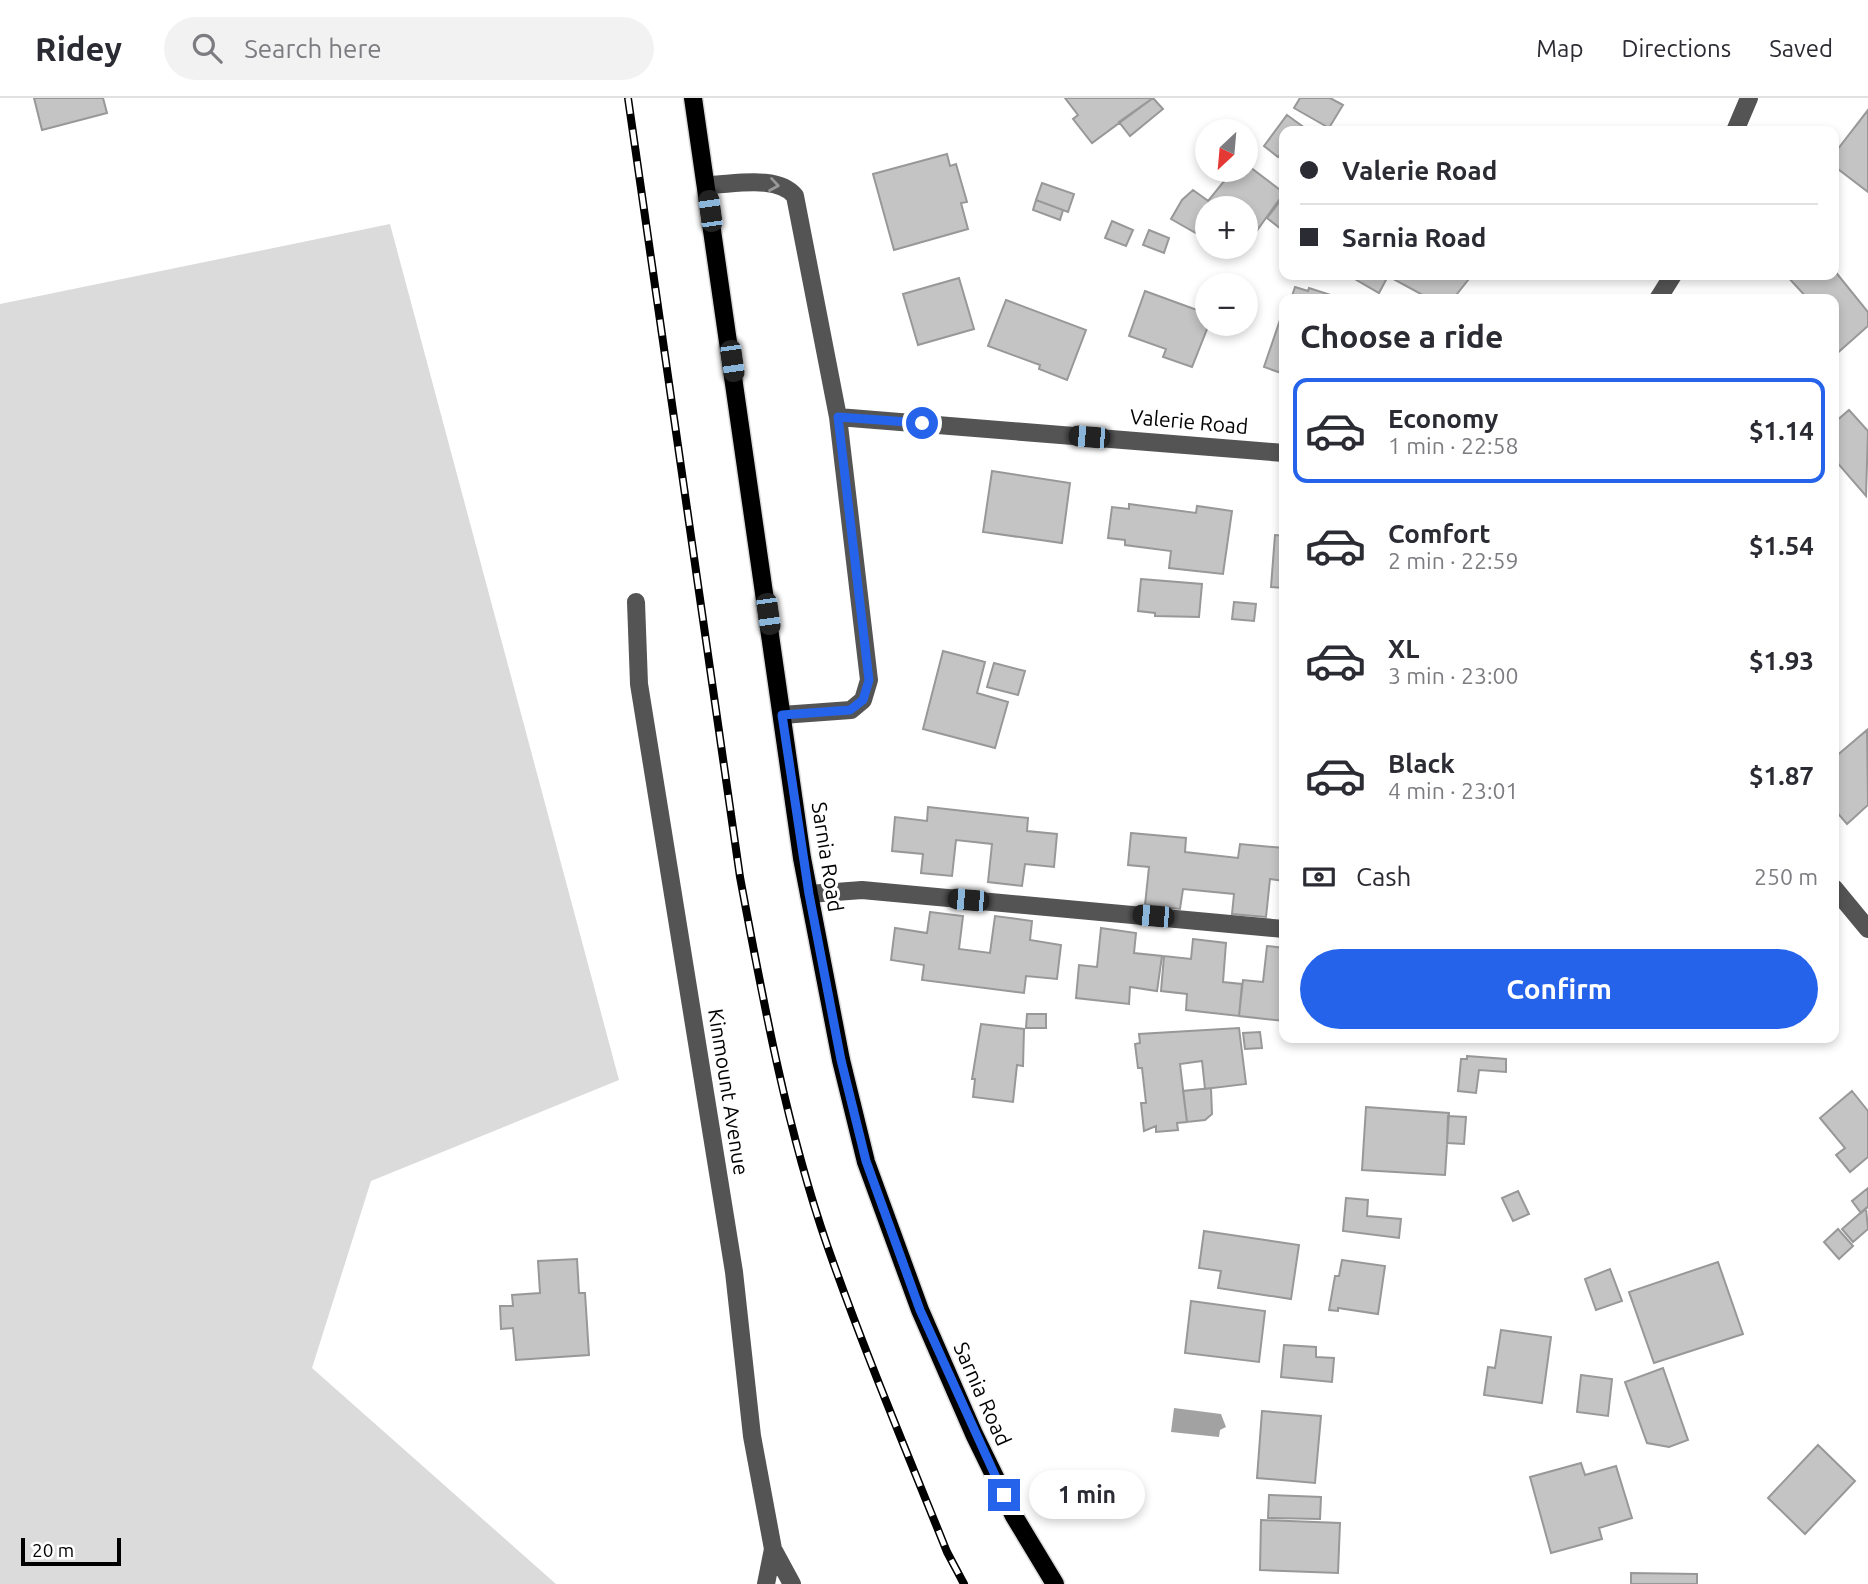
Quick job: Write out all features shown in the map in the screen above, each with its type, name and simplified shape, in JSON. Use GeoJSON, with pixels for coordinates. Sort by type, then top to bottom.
{"type":"FeatureCollection","features":[{"type":"Feature","properties":{"kind":"main road","name":"Sarnia Road"},"geometry":{"type":"LineString","coordinates":[[693,98],[809,894],[841,1060],[866,1161],[920,1310],[974,1434],[1014,1516],[1055,1584]]}},
{"type":"Feature","properties":{"kind":"street"},"geometry":{"type":"LineString","coordinates":[[1737,126],[1749,98]]}},
{"type":"Feature","properties":{"kind":"street"},"geometry":{"type":"LineString","coordinates":[[706,186],[773,183],[790,189],[795,195],[838,417],[869,680],[863,700],[850,710],[782,715]]}},
{"type":"Feature","properties":{"kind":"street","name":"Valerie Road"},"geometry":{"type":"LineString","coordinates":[[838,417],[1279,453]]}},
{"type":"Feature","properties":{"kind":"street","name":"Kinmount Avenue"},"geometry":{"type":"LineString","coordinates":[[636,602],[639,684],[734,1272],[752,1436],[773,1549],[792,1584]]}},
{"type":"Feature","properties":{"kind":"street"},"geometry":{"type":"LineString","coordinates":[[809,894],[862,890],[1279,929]]}},
{"type":"Feature","properties":{"kind":"street"},"geometry":{"type":"LineString","coordinates":[[1839,894],[1868,929]]}},
{"type":"Feature","properties":{"kind":"street"},"geometry":{"type":"LineString","coordinates":[[766,1584],[773,1549]]}},
{"type":"Feature","properties":{"kind":"shaded area"},"geometry":{"type":"Polygon","coordinates":[[[390,224],[619,1080],[371,1181],[312,1368],[556,1584],[0,1584],[0,304],[390,224]]]}},
{"type":"Feature","properties":{"kind":"shaded area"},"geometry":{"type":"Polygon","coordinates":[[[1174,1408],[1221,1414],[1226,1427],[1220,1430],[1219,1437],[1171,1432],[1174,1408]]]}},
{"type":"Feature","properties":{"kind":"building"},"geometry":{"type":"Polygon","coordinates":[[[34,98],[103,98],[107,113],[42,130],[34,98]]]}},
{"type":"Feature","properties":{"kind":"building"},"geometry":{"type":"Polygon","coordinates":[[[1065,98],[1153,98],[1092,143],[1073,119],[1078,115],[1065,98]]]}},
{"type":"Feature","properties":{"kind":"building"},"geometry":{"type":"Polygon","coordinates":[[[1153,98],[1163,109],[1130,136],[1119,122],[1153,98]]]}},
{"type":"Feature","properties":{"kind":"building"},"geometry":{"type":"Polygon","coordinates":[[[1300,98],[1330,98],[1343,105],[1330,126],[1294,108],[1300,98]]]}},
{"type":"Feature","properties":{"kind":"building"},"geometry":{"type":"Polygon","coordinates":[[[1868,110],[1868,192],[1839,170],[1839,148],[1868,110]]]}},
{"type":"Feature","properties":{"kind":"building"},"geometry":{"type":"Polygon","coordinates":[[[1287,115],[1302,126],[1279,126],[1278,157],[1264,146],[1287,115]]]}},
{"type":"Feature","properties":{"kind":"building"},"geometry":{"type":"Polygon","coordinates":[[[947,154],[950,166],[956,164],[967,202],[961,203],[968,229],[894,250],[873,174],[947,154]]]}},
{"type":"Feature","properties":{"kind":"building"},"geometry":{"type":"Polygon","coordinates":[[[1258,173],[1279,189],[1279,200],[1258,229],[1258,196],[1212,196],[1223,182],[1258,182],[1258,173]]]}},
{"type":"Feature","properties":{"kind":"building"},"geometry":{"type":"Polygon","coordinates":[[[1042,183],[1074,194],[1068,212],[1036,200],[1042,183]]]}},
{"type":"Feature","properties":{"kind":"building"},"geometry":{"type":"Polygon","coordinates":[[[1193,190],[1201,196],[1195,196],[1195,233],[1171,219],[1182,200],[1193,190]]]}},
{"type":"Feature","properties":{"kind":"building"},"geometry":{"type":"Polygon","coordinates":[[[1036,200],[1063,210],[1060,220],[1033,210],[1036,200]]]}},
{"type":"Feature","properties":{"kind":"building"},"geometry":{"type":"Polygon","coordinates":[[[1279,202],[1279,227],[1267,218],[1279,202]]]}},
{"type":"Feature","properties":{"kind":"building"},"geometry":{"type":"Polygon","coordinates":[[[1112,221],[1133,230],[1126,246],[1105,238],[1112,221]]]}},
{"type":"Feature","properties":{"kind":"building"},"geometry":{"type":"Polygon","coordinates":[[[1149,230],[1169,238],[1164,253],[1143,245],[1149,230]]]}},
{"type":"Feature","properties":{"kind":"building"},"geometry":{"type":"Polygon","coordinates":[[[1839,276],[1868,312],[1868,326],[1839,352],[1839,294],[1803,294],[1791,280],[1839,280],[1839,276]]]}},
{"type":"Feature","properties":{"kind":"building"},"geometry":{"type":"Polygon","coordinates":[[[959,278],[974,329],[918,345],[903,294],[959,278]]]}},
{"type":"Feature","properties":{"kind":"building"},"geometry":{"type":"Polygon","coordinates":[[[1357,280],[1386,280],[1379,293],[1357,280]]]}},
{"type":"Feature","properties":{"kind":"building"},"geometry":{"type":"Polygon","coordinates":[[[1395,280],[1468,280],[1457,294],[1421,294],[1395,280]]]}},
{"type":"Feature","properties":{"kind":"building"},"geometry":{"type":"Polygon","coordinates":[[[1295,287],[1328,294],[1293,294],[1295,287]]]}},
{"type":"Feature","properties":{"kind":"building"},"geometry":{"type":"Polygon","coordinates":[[[1145,291],[1195,309],[1195,336],[1204,336],[1192,367],[1163,357],[1166,349],[1129,336],[1145,291]]]}},
{"type":"Feature","properties":{"kind":"building"},"geometry":{"type":"Polygon","coordinates":[[[1006,300],[1086,330],[1067,380],[1039,369],[1040,365],[988,346],[1006,300]]]}},
{"type":"Feature","properties":{"kind":"building"},"geometry":{"type":"Polygon","coordinates":[[[1279,323],[1279,372],[1264,367],[1279,323]]]}},
{"type":"Feature","properties":{"kind":"building"},"geometry":{"type":"Polygon","coordinates":[[[1849,410],[1868,431],[1866,496],[1839,465],[1839,419],[1849,410]]]}},
{"type":"Feature","properties":{"kind":"building"},"geometry":{"type":"Polygon","coordinates":[[[992,471],[1070,483],[1062,543],[983,532],[992,471]]]}},
{"type":"Feature","properties":{"kind":"building"},"geometry":{"type":"Polygon","coordinates":[[[1129,504],[1196,513],[1197,506],[1232,511],[1223,574],[1169,568],[1171,551],[1125,545],[1125,540],[1108,538],[1112,507],[1129,509],[1129,504]]]}},
{"type":"Feature","properties":{"kind":"building"},"geometry":{"type":"Polygon","coordinates":[[[1275,535],[1279,535],[1279,588],[1271,587],[1275,535]]]}},
{"type":"Feature","properties":{"kind":"building"},"geometry":{"type":"Polygon","coordinates":[[[1141,579],[1202,584],[1199,617],[1155,616],[1155,613],[1138,611],[1141,579]]]}},
{"type":"Feature","properties":{"kind":"building"},"geometry":{"type":"Polygon","coordinates":[[[1234,602],[1256,604],[1254,621],[1232,619],[1234,602]]]}},
{"type":"Feature","properties":{"kind":"building"},"geometry":{"type":"Polygon","coordinates":[[[943,651],[985,662],[977,693],[1008,702],[995,748],[923,729],[943,651]]]}},
{"type":"Feature","properties":{"kind":"building"},"geometry":{"type":"Polygon","coordinates":[[[994,663],[1025,671],[1018,695],[987,687],[994,663]]]}},
{"type":"Feature","properties":{"kind":"building"},"geometry":{"type":"Polygon","coordinates":[[[1867,730],[1868,805],[1847,824],[1839,815],[1839,754],[1867,730]]]}},
{"type":"Feature","properties":{"kind":"building"},"geometry":{"type":"Polygon","coordinates":[[[928,807],[1028,818],[1027,831],[1057,834],[1054,867],[1025,864],[1022,886],[988,882],[992,844],[956,840],[952,876],[921,873],[923,854],[892,851],[895,817],[927,821],[928,807]]]}},
{"type":"Feature","properties":{"kind":"building"},"geometry":{"type":"Polygon","coordinates":[[[1131,833],[1186,838],[1185,852],[1238,858],[1240,844],[1279,848],[1279,880],[1270,879],[1266,917],[1232,914],[1234,894],[1183,889],[1180,909],[1145,905],[1149,867],[1128,865],[1131,833]]]}},
{"type":"Feature","properties":{"kind":"building"},"geometry":{"type":"Polygon","coordinates":[[[930,912],[963,916],[959,949],[990,953],[995,916],[1032,921],[1030,940],[1061,945],[1057,979],[1026,976],[1024,993],[922,980],[924,965],[891,960],[895,928],[927,933],[930,912]]]}},
{"type":"Feature","properties":{"kind":"building"},"geometry":{"type":"Polygon","coordinates":[[[1101,928],[1136,933],[1134,953],[1162,956],[1157,991],[1130,987],[1129,1004],[1076,998],[1079,965],[1097,967],[1101,928]]]}},
{"type":"Feature","properties":{"kind":"building"},"geometry":{"type":"Polygon","coordinates":[[[1193,939],[1226,943],[1223,982],[1242,984],[1239,1016],[1186,1010],[1187,994],[1161,991],[1164,956],[1191,959],[1193,939]]]}},
{"type":"Feature","properties":{"kind":"building"},"geometry":{"type":"Polygon","coordinates":[[[1267,946],[1279,947],[1279,1020],[1239,1016],[1243,980],[1263,982],[1267,946]]]}},
{"type":"Feature","properties":{"kind":"building"},"geometry":{"type":"Polygon","coordinates":[[[1027,1014],[1046,1014],[1046,1028],[1026,1028],[1027,1014]]]}},
{"type":"Feature","properties":{"kind":"building"},"geometry":{"type":"Polygon","coordinates":[[[981,1024],[1024,1029],[1023,1066],[1017,1065],[1013,1102],[973,1097],[975,1079],[972,1079],[981,1024]]]}},
{"type":"Feature","properties":{"kind":"building"},"geometry":{"type":"Polygon","coordinates":[[[1239,1028],[1246,1084],[1205,1089],[1202,1061],[1180,1064],[1187,1122],[1177,1123],[1178,1130],[1156,1132],[1156,1126],[1144,1131],[1141,1103],[1146,1103],[1142,1068],[1138,1068],[1135,1044],[1140,1043],[1139,1034],[1239,1028]]]}},
{"type":"Feature","properties":{"kind":"building"},"geometry":{"type":"Polygon","coordinates":[[[1260,1032],[1262,1048],[1245,1049],[1243,1033],[1260,1032]]]}},
{"type":"Feature","properties":{"kind":"building"},"geometry":{"type":"Polygon","coordinates":[[[1467,1056],[1506,1059],[1506,1072],[1479,1070],[1476,1093],[1458,1091],[1461,1059],[1467,1059],[1467,1056]]]}},
{"type":"Feature","properties":{"kind":"building"},"geometry":{"type":"Polygon","coordinates":[[[1211,1088],[1212,1114],[1205,1120],[1187,1122],[1183,1091],[1211,1088]]]}},
{"type":"Feature","properties":{"kind":"building"},"geometry":{"type":"Polygon","coordinates":[[[1852,1091],[1868,1111],[1868,1157],[1850,1172],[1836,1155],[1845,1148],[1820,1118],[1852,1091]]]}},
{"type":"Feature","properties":{"kind":"building"},"geometry":{"type":"Polygon","coordinates":[[[1366,1107],[1449,1113],[1445,1175],[1362,1170],[1366,1107]]]}},
{"type":"Feature","properties":{"kind":"building"},"geometry":{"type":"Polygon","coordinates":[[[1448,1116],[1466,1117],[1464,1144],[1447,1143],[1448,1116]]]}},
{"type":"Feature","properties":{"kind":"building"},"geometry":{"type":"Polygon","coordinates":[[[1868,1188],[1868,1207],[1861,1213],[1852,1201],[1868,1188]]]}},
{"type":"Feature","properties":{"kind":"building"},"geometry":{"type":"Polygon","coordinates":[[[1518,1191],[1529,1214],[1513,1221],[1502,1198],[1518,1191]]]}},
{"type":"Feature","properties":{"kind":"building"},"geometry":{"type":"Polygon","coordinates":[[[1346,1198],[1368,1200],[1367,1216],[1401,1219],[1399,1238],[1343,1231],[1346,1198]]]}},
{"type":"Feature","properties":{"kind":"building"},"geometry":{"type":"Polygon","coordinates":[[[1866,1208],[1868,1229],[1853,1242],[1842,1229],[1866,1208]]]}},
{"type":"Feature","properties":{"kind":"building"},"geometry":{"type":"Polygon","coordinates":[[[1838,1229],[1853,1246],[1839,1259],[1824,1242],[1838,1229]]]}},
{"type":"Feature","properties":{"kind":"building"},"geometry":{"type":"Polygon","coordinates":[[[1204,1231],[1299,1245],[1291,1299],[1218,1288],[1221,1271],[1199,1268],[1204,1231]]]}},
{"type":"Feature","properties":{"kind":"building"},"geometry":{"type":"Polygon","coordinates":[[[577,1259],[579,1293],[585,1293],[589,1355],[516,1360],[513,1328],[501,1329],[500,1306],[513,1306],[512,1295],[540,1293],[538,1261],[577,1259]]]}},
{"type":"Feature","properties":{"kind":"building"},"geometry":{"type":"Polygon","coordinates":[[[1342,1260],[1385,1266],[1378,1314],[1338,1308],[1338,1311],[1329,1310],[1335,1276],[1339,1276],[1342,1260]]]}},
{"type":"Feature","properties":{"kind":"building"},"geometry":{"type":"Polygon","coordinates":[[[1718,1262],[1743,1334],[1654,1363],[1629,1292],[1718,1262]]]}},
{"type":"Feature","properties":{"kind":"building"},"geometry":{"type":"Polygon","coordinates":[[[1610,1269],[1622,1301],[1596,1310],[1585,1279],[1610,1269]]]}},
{"type":"Feature","properties":{"kind":"building"},"geometry":{"type":"Polygon","coordinates":[[[1191,1301],[1265,1311],[1259,1362],[1185,1353],[1191,1301]]]}},
{"type":"Feature","properties":{"kind":"building"},"geometry":{"type":"Polygon","coordinates":[[[1501,1330],[1551,1337],[1542,1403],[1484,1395],[1488,1367],[1495,1368],[1501,1330]]]}},
{"type":"Feature","properties":{"kind":"building"},"geometry":{"type":"Polygon","coordinates":[[[1284,1345],[1316,1347],[1316,1357],[1334,1358],[1332,1382],[1281,1377],[1284,1345]]]}},
{"type":"Feature","properties":{"kind":"building"},"geometry":{"type":"Polygon","coordinates":[[[1663,1368],[1688,1440],[1669,1447],[1647,1443],[1625,1382],[1663,1368]]]}},
{"type":"Feature","properties":{"kind":"building"},"geometry":{"type":"Polygon","coordinates":[[[1581,1375],[1612,1379],[1608,1416],[1577,1412],[1581,1375]]]}},
{"type":"Feature","properties":{"kind":"building"},"geometry":{"type":"Polygon","coordinates":[[[1262,1411],[1321,1416],[1315,1483],[1257,1478],[1262,1411]]]}},
{"type":"Feature","properties":{"kind":"building"},"geometry":{"type":"Polygon","coordinates":[[[1818,1445],[1855,1481],[1805,1534],[1768,1498],[1818,1445]]]}},
{"type":"Feature","properties":{"kind":"building"},"geometry":{"type":"Polygon","coordinates":[[[1581,1463],[1585,1475],[1616,1466],[1632,1518],[1599,1528],[1602,1539],[1551,1553],[1530,1477],[1581,1463]]]}},
{"type":"Feature","properties":{"kind":"building"},"geometry":{"type":"Polygon","coordinates":[[[1269,1495],[1321,1497],[1320,1519],[1268,1518],[1269,1495]]]}},
{"type":"Feature","properties":{"kind":"building"},"geometry":{"type":"Polygon","coordinates":[[[1261,1520],[1340,1523],[1338,1573],[1260,1570],[1261,1520]]]}},
{"type":"Feature","properties":{"kind":"building"},"geometry":{"type":"Polygon","coordinates":[[[1631,1573],[1697,1574],[1697,1584],[1631,1584],[1631,1573]]]}},
{"type":"Feature","properties":{"kind":"railway"},"geometry":{"type":"LineString","coordinates":[[628,98],[740,877],[777,1062],[799,1155],[827,1245],[885,1399],[947,1552],[964,1584]]}},
{"type":"Feature","properties":{"kind":"route"},"geometry":{"type":"LineString","coordinates":[[922,423],[838,417],[869,680],[863,700],[850,710],[782,715],[802,858],[841,1060],[866,1161],[920,1310],[1004,1495]]}}]}
